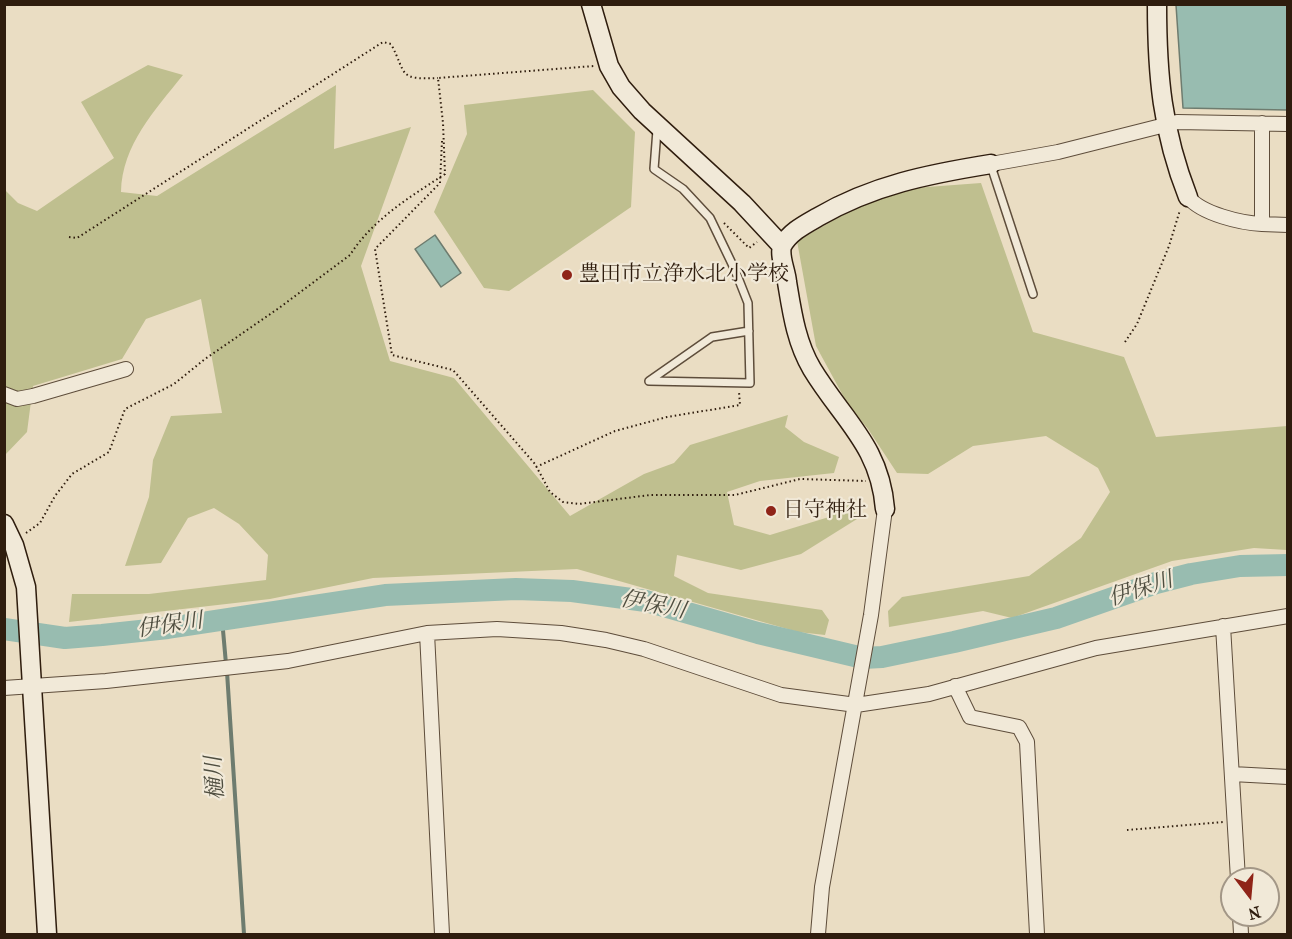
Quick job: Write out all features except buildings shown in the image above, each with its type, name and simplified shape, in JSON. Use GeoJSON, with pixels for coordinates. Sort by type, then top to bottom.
{"type":"FeatureCollection","features":[{"type":"Feature","properties":{"kind":"street"},"geometry":{"type":"LineString","coordinates":[[591,4],[609,66],[621,87],[742,203],[782,246],[792,317],[801,347],[812,369],[876,464],[883,483],[885,509],[871,615],[822,887],[818,934]]}},
{"type":"Feature","properties":{"kind":"street"},"geometry":{"type":"LineString","coordinates":[[1157,4],[1157,67],[1165,125],[1174,160],[1189,197],[1234,221],[1287,225]]}},
{"type":"Feature","properties":{"kind":"street"},"geometry":{"type":"LineString","coordinates":[[782,246],[796,230],[869,191],[925,174],[1058,152],[1177,122],[1287,124]]}},
{"type":"Feature","properties":{"kind":"street"},"geometry":{"type":"LineString","coordinates":[[1262,123],[1262,224]]}},
{"type":"Feature","properties":{"kind":"street"},"geometry":{"type":"LineString","coordinates":[[4,394],[17,399],[33,396],[126,369]]}},
{"type":"Feature","properties":{"kind":"street"},"geometry":{"type":"LineString","coordinates":[[4,524],[14,545],[26,587],[47,934]]}},
{"type":"Feature","properties":{"kind":"street"},"geometry":{"type":"LineString","coordinates":[[4,688],[33,682],[213,669],[288,661],[427,633],[497,628],[561,633],[606,640],[644,649],[781,695],[857,700],[955,686],[1096,648],[1287,616]]}},
{"type":"Feature","properties":{"kind":"street"},"geometry":{"type":"LineString","coordinates":[[1223,626],[1237,867]]}},
{"type":"Feature","properties":{"kind":"street"},"geometry":{"type":"LineString","coordinates":[[427,633],[442,934]]}},
{"type":"Feature","properties":{"kind":"street"},"geometry":{"type":"LineString","coordinates":[[955,686],[970,717],[1019,727],[1027,742],[1037,934]]}},
{"type":"Feature","properties":{"kind":"street"},"geometry":{"type":"LineString","coordinates":[[1232,774],[1287,777]]}},
{"type":"Feature","properties":{"kind":"lane"},"geometry":{"type":"LineString","coordinates":[[657,124],[654,169],[683,189],[710,218],[748,303],[749,331],[750,383],[649,381],[712,337],[749,331]]}},
{"type":"Feature","properties":{"kind":"lane"},"geometry":{"type":"LineString","coordinates":[[991,164],[1033,294]]}},
{"type":"Feature","properties":{"kind":"path"},"geometry":{"type":"LineString","coordinates":[[69,237],[77,238],[383,42],[391,44],[400,70],[410,78],[609,66]]}},
{"type":"Feature","properties":{"kind":"path"},"geometry":{"type":"LineString","coordinates":[[24,535],[40,523],[55,496],[72,474],[109,452],[119,419],[125,409],[132,403],[164,390],[205,358],[279,308],[350,255],[357,243],[393,208],[445,174],[438,78]]}},
{"type":"Feature","properties":{"kind":"path"},"geometry":{"type":"LineString","coordinates":[[443,123],[440,183],[375,249],[392,355],[453,370],[536,466],[550,492],[563,502],[579,504],[622,496],[735,495],[800,478],[870,481]]}},
{"type":"Feature","properties":{"kind":"path"},"geometry":{"type":"LineString","coordinates":[[1125,342],[1137,324],[1169,246],[1182,203],[1189,197]]}},
{"type":"Feature","properties":{"kind":"path"},"geometry":{"type":"LineString","coordinates":[[710,218],[723,223],[749,248],[758,242]]}},
{"type":"Feature","properties":{"kind":"path"},"geometry":{"type":"LineString","coordinates":[[536,466],[615,431],[667,417],[740,405],[739,383]]}},
{"type":"Feature","properties":{"kind":"path"},"geometry":{"type":"LineString","coordinates":[[1127,830],[1234,821]]}},
{"type":"Feature","properties":{"kind":"green space"},"geometry":{"type":"Polygon","coordinates":[[[148,65],[183,75],[151,115],[134,144],[127,159],[121,192],[157,196],[336,85],[334,149],[411,127],[361,266],[390,361],[454,378],[570,516],[644,474],[674,463],[690,445],[788,415],[785,427],[804,442],[839,457],[834,473],[760,481],[727,492],[734,525],[770,535],[829,517],[850,498],[857,519],[801,554],[741,570],[677,555],[674,576],[708,593],[822,610],[829,620],[825,635],[798,632],[577,569],[373,578],[270,599],[69,622],[72,594],[149,594],[266,580],[268,555],[239,524],[214,508],[188,518],[161,563],[125,566],[149,497],[153,460],[171,416],[222,413],[201,299],[146,319],[122,359],[33,386],[27,432],[5,455],[4,189],[18,203],[37,211],[114,158],[81,102],[148,65]]]}},
{"type":"Feature","properties":{"kind":"green space"},"geometry":{"type":"Polygon","coordinates":[[[593,90],[635,132],[631,207],[509,291],[484,288],[434,212],[467,134],[464,105],[593,90]]]}},
{"type":"Feature","properties":{"kind":"green space"},"geometry":{"type":"Polygon","coordinates":[[[981,183],[1033,332],[1124,357],[1156,437],[1287,426],[1287,550],[1254,548],[1172,561],[1012,618],[983,611],[889,627],[888,611],[902,597],[1029,576],[1081,538],[1110,492],[1098,468],[1046,436],[973,446],[928,474],[897,473],[868,429],[847,403],[816,346],[797,241],[887,190],[981,183]]]}},
{"type":"Feature","properties":{"kind":"water"},"geometry":{"type":"Polygon","coordinates":[[[1176,5],[1287,5],[1287,110],[1183,108],[1176,5]]]}},
{"type":"Feature","properties":{"kind":"water"},"geometry":{"type":"Polygon","coordinates":[[[435,235],[461,273],[441,287],[415,249],[435,235]]]}},
{"type":"Feature","properties":{"kind":"waterway","name":"伊保川"},"geometry":{"type":"LineString","coordinates":[[4,629],[65,638],[168,628],[385,595],[516,589],[572,591],[646,601],[758,633],[863,658],[882,657],[1056,618],[1156,583],[1191,574],[1240,566],[1288,565]]}},
{"type":"Feature","properties":{"kind":"waterway","name":"樋川"},"geometry":{"type":"LineString","coordinates":[[222,619],[226,664]]}},
{"type":"Feature","properties":{"kind":"waterway","name":"樋川"},"geometry":{"type":"LineString","coordinates":[[227,672],[244,934]]}},
{"type":"Feature","properties":{"kind":"place","name":"豊田市立浄水北小学校"},"geometry":{"type":"Point","coordinates":[567,275]}},
{"type":"Feature","properties":{"kind":"place","name":"日守神社"},"geometry":{"type":"Point","coordinates":[771,511]}}]}
